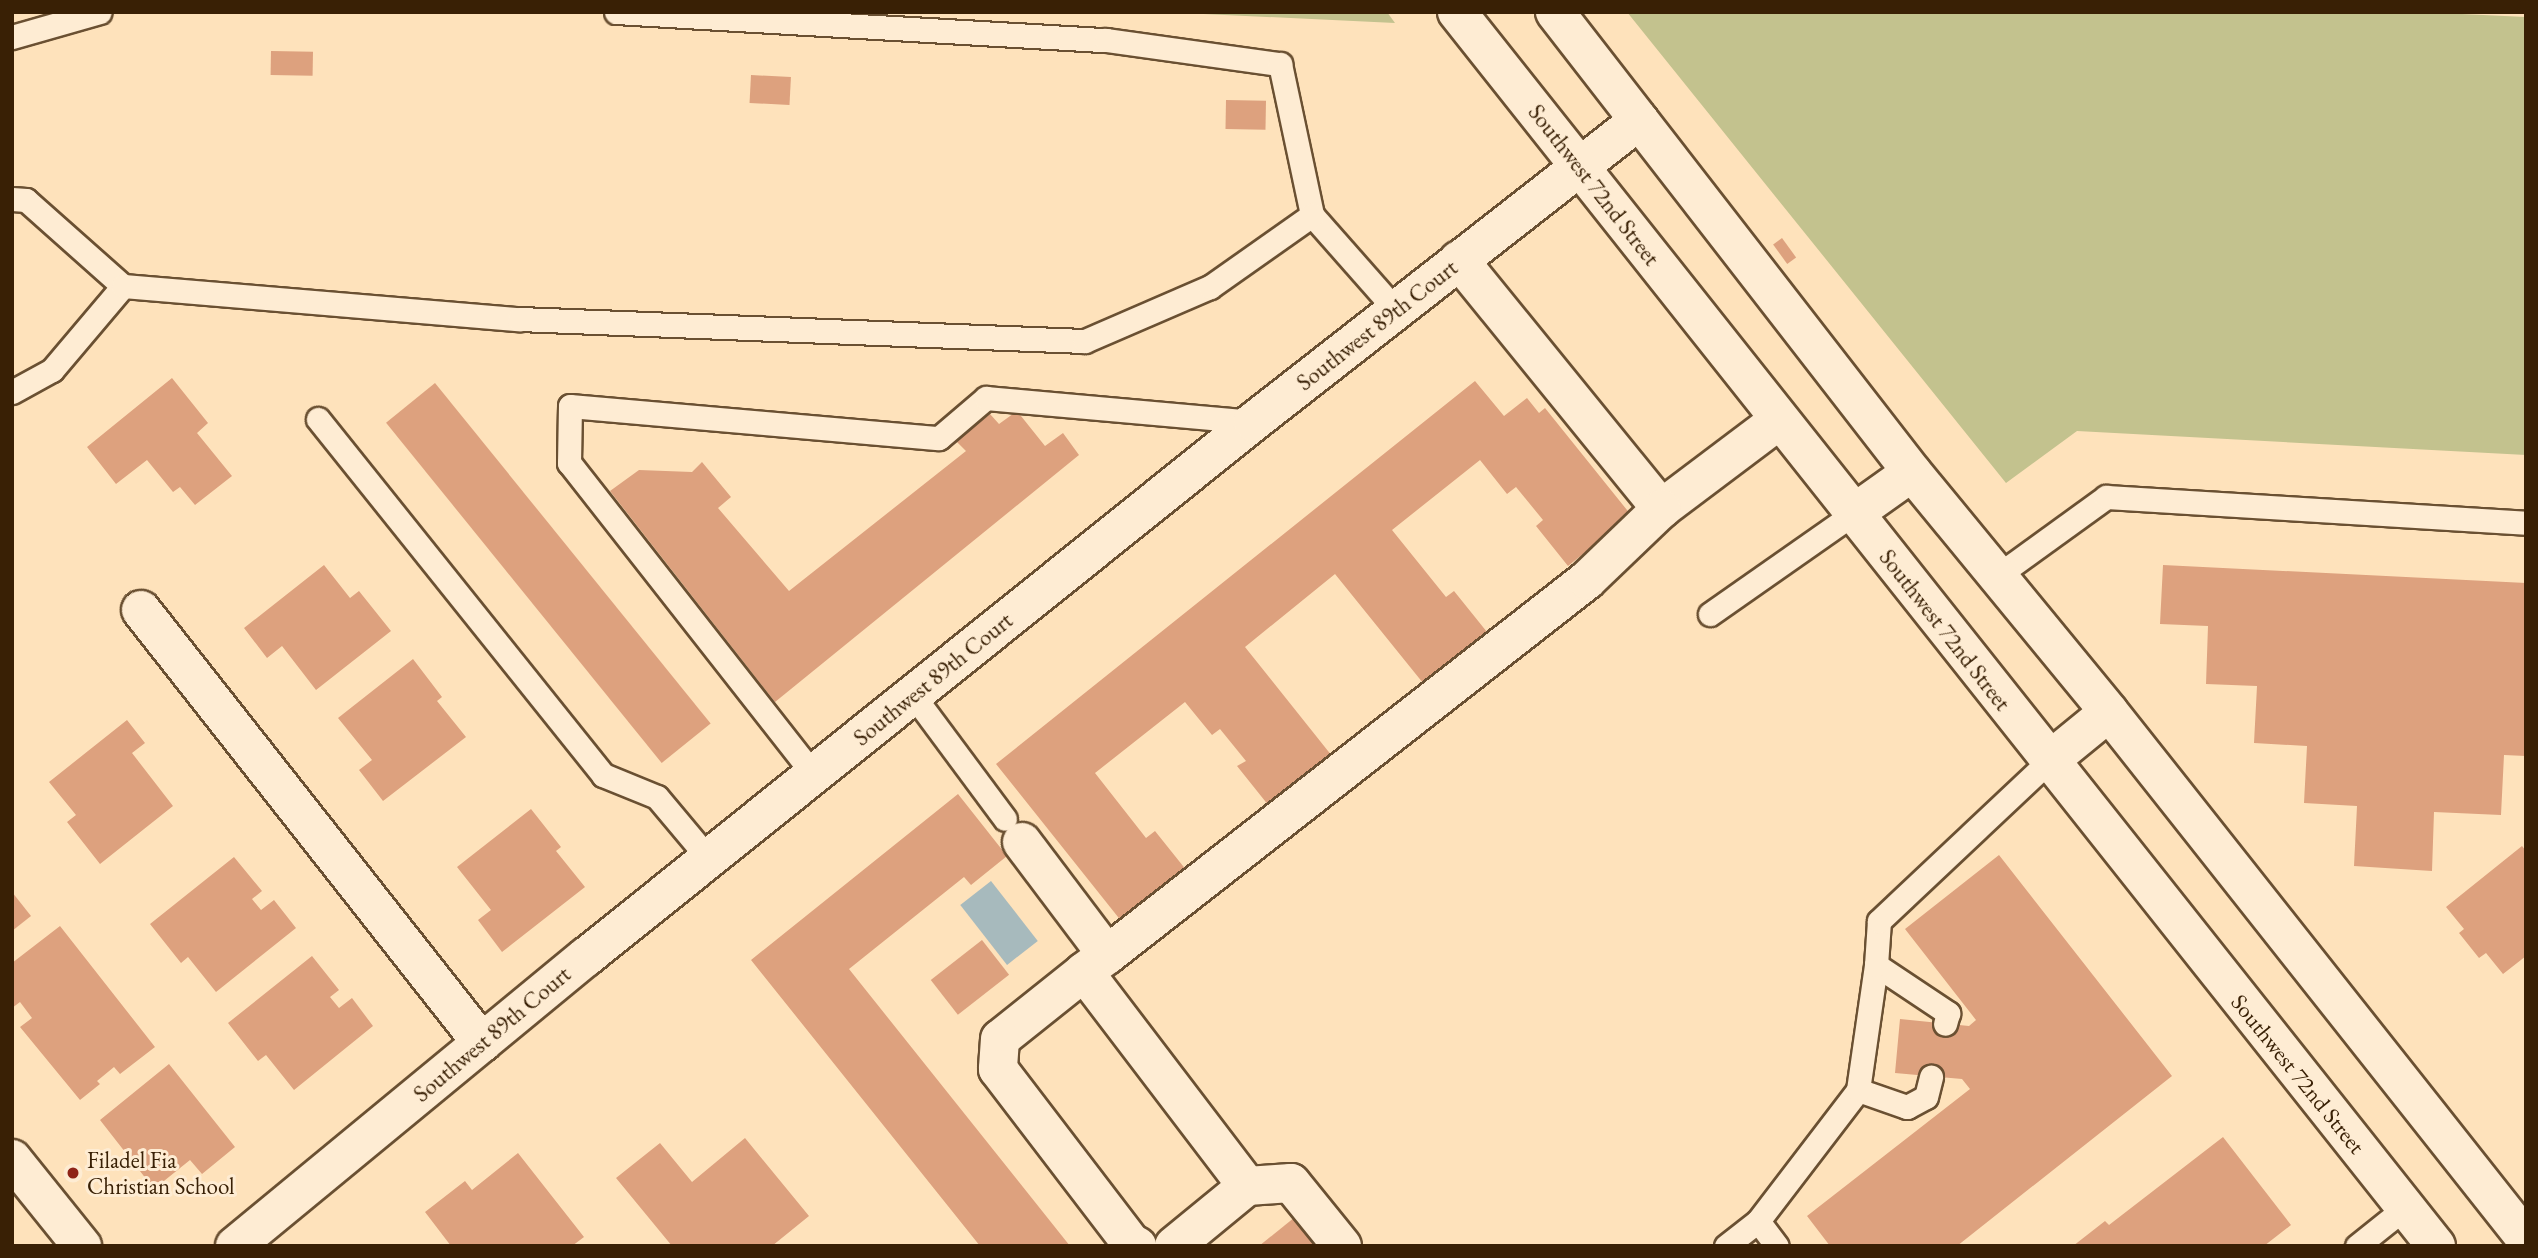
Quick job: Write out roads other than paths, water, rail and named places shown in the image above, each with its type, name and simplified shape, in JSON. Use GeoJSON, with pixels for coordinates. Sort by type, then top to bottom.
{"type":"FeatureCollection","features":[{"type":"Feature","properties":{"kind":"street","name":"Southwest 72nd Street"},"geometry":{"type":"LineString","coordinates":[[1457,12],[2436,1246]]}},
{"type":"Feature","properties":{"kind":"street"},"geometry":{"type":"LineString","coordinates":[[1555,12],[1912,472],[2109,712],[2522,1228]]}},
{"type":"Feature","properties":{"kind":"street","name":"Southwest 89th Court"},"geometry":{"type":"LineString","coordinates":[[235,1246],[709,859],[1253,422],[1639,120]]}},
{"type":"Feature","properties":{"kind":"street"},"geometry":{"type":"LineString","coordinates":[[1459,260],[1661,509]]}},
{"type":"Feature","properties":{"kind":"street"},"geometry":{"type":"LineString","coordinates":[[1137,1246],[1131,1243],[998,1069],[1000,1039],[1587,580],[1661,509],[1779,420]]}},
{"type":"Feature","properties":{"kind":"street"},"geometry":{"type":"LineString","coordinates":[[1853,514],[1912,472]]}},
{"type":"Feature","properties":{"kind":"street"},"geometry":{"type":"LineString","coordinates":[[141,610],[482,1043]]}},
{"type":"Feature","properties":{"kind":"street"},"geometry":{"type":"LineString","coordinates":[[2049,761],[2109,712]]}},
{"type":"Feature","properties":{"kind":"street"},"geometry":{"type":"LineString","coordinates":[[1014,830],[1096,963],[1247,1186]]}},
{"type":"Feature","properties":{"kind":"street"},"geometry":{"type":"LineString","coordinates":[[12,1159],[82,1246]]}},
{"type":"Feature","properties":{"kind":"street"},"geometry":{"type":"LineString","coordinates":[[1174,1246],[1247,1186],[1291,1182],[1342,1246]]}},
{"type":"Feature","properties":{"kind":"lane"},"geometry":{"type":"LineString","coordinates":[[12,37],[100,12]]}},
{"type":"Feature","properties":{"kind":"lane"},"geometry":{"type":"LineString","coordinates":[[616,12],[1106,40],[1280,64],[1312,215],[1395,309]]}},
{"type":"Feature","properties":{"kind":"lane"},"geometry":{"type":"LineString","coordinates":[[12,199],[26,200],[124,286],[519,318],[1086,341],[1210,287],[1312,215]]}},
{"type":"Feature","properties":{"kind":"lane"},"geometry":{"type":"LineString","coordinates":[[12,392],[52,370],[124,286]]}},
{"type":"Feature","properties":{"kind":"lane"},"geometry":{"type":"LineString","coordinates":[[814,775],[569,463],[570,406],[939,438],[986,398],[1253,422]]}},
{"type":"Feature","properties":{"kind":"lane"},"geometry":{"type":"LineString","coordinates":[[318,419],[603,775],[657,797],[709,859]]}},
{"type":"Feature","properties":{"kind":"lane"},"geometry":{"type":"LineString","coordinates":[[1997,576],[2106,497],[2526,523]]}},
{"type":"Feature","properties":{"kind":"lane"},"geometry":{"type":"LineString","coordinates":[[1710,614],[1853,514]]}},
{"type":"Feature","properties":{"kind":"lane"},"geometry":{"type":"LineString","coordinates":[[913,695],[1014,830]]}},
{"type":"Feature","properties":{"kind":"lane"},"geometry":{"type":"LineString","coordinates":[[1726,1246],[1758,1221],[1858,1090],[1876,965],[1879,921],[2049,761]]}},
{"type":"Feature","properties":{"kind":"lane"},"geometry":{"type":"LineString","coordinates":[[1876,965],[1948,1013],[1945,1024]]}},
{"type":"Feature","properties":{"kind":"lane"},"geometry":{"type":"LineString","coordinates":[[1858,1090],[1906,1107],[1926,1097],[1931,1077]]}},
{"type":"Feature","properties":{"kind":"lane"},"geometry":{"type":"LineString","coordinates":[[2357,1246],[2406,1207]]}},
{"type":"Feature","properties":{"kind":"lane"},"geometry":{"type":"LineString","coordinates":[[1758,1221],[1777,1246]]}},
{"type":"Feature","properties":{"kind":"place","name":"Filadel Fia Christian School"},"geometry":{"type":"Point","coordinates":[73,1173]}}]}
